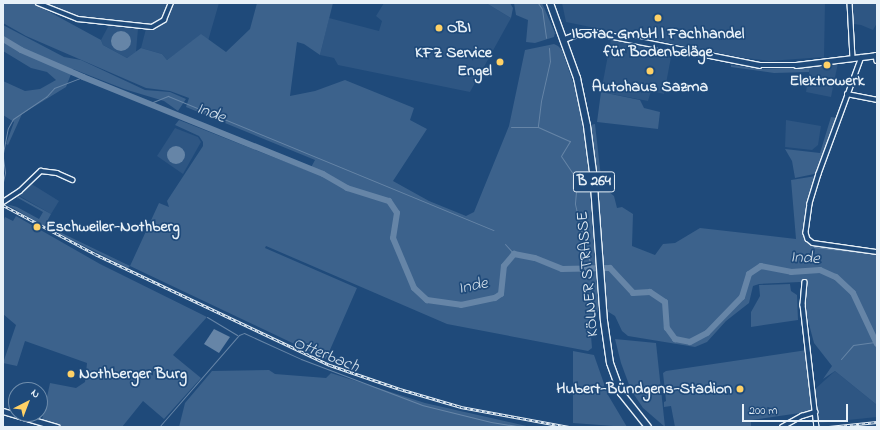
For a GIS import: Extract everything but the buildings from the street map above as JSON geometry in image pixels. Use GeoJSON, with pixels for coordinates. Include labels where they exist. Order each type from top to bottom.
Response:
{"type":"FeatureCollection","features":[{"type":"Feature","properties":{"kind":"main road","name":"B 264"},"geometry":{"type":"LineString","coordinates":[[550,3],[564,39]]}},
{"type":"Feature","properties":{"kind":"main road","name":"KÖLNER STRASSE"},"geometry":{"type":"LineString","coordinates":[[564,39],[584,107],[593,172],[604,321],[610,363],[621,393],[647,426]]}},
{"type":"Feature","properties":{"kind":"street"},"geometry":{"type":"LineString","coordinates":[[38,3],[78,19],[152,28],[164,20],[171,3]]}},
{"type":"Feature","properties":{"kind":"street"},"geometry":{"type":"LineString","coordinates":[[850,3],[853,58]]}},
{"type":"Feature","properties":{"kind":"street"},"geometry":{"type":"LineString","coordinates":[[564,39],[582,32],[593,32],[759,65],[796,65],[877,55],[877,62]]}},
{"type":"Feature","properties":{"kind":"street"},"geometry":{"type":"LineString","coordinates":[[862,57],[847,94],[810,204],[808,240],[813,244],[877,252]]}},
{"type":"Feature","properties":{"kind":"street"},"geometry":{"type":"LineString","coordinates":[[847,94],[877,100]]}},
{"type":"Feature","properties":{"kind":"street"},"geometry":{"type":"LineString","coordinates":[[3,200],[9,199],[41,171],[57,173],[73,180]]}},
{"type":"Feature","properties":{"kind":"street"},"geometry":{"type":"LineString","coordinates":[[805,282],[803,305],[817,427]]}},
{"type":"Feature","properties":{"kind":"street"},"geometry":{"type":"LineString","coordinates":[[3,411],[56,427]]}},
{"type":"Feature","properties":{"kind":"street"},"geometry":{"type":"LineString","coordinates":[[782,427],[802,416],[815,412]]}},
{"type":"Feature","properties":{"kind":"shaded area"},"geometry":{"type":"Polygon","coordinates":[[[3,3],[33,3],[101,40],[103,45],[127,58],[141,48],[162,54],[167,60],[201,34],[226,52],[250,29],[257,3],[333,3],[320,55],[304,44],[297,42],[290,96],[315,91],[345,80],[414,108],[410,120],[427,129],[393,181],[429,201],[466,216],[474,212],[509,126],[525,50],[554,44],[558,46],[562,50],[576,91],[586,142],[599,310],[590,323],[592,348],[588,351],[447,324],[266,246],[265,248],[357,288],[326,359],[130,266],[159,203],[169,207],[167,201],[203,146],[203,142],[199,136],[175,125],[179,120],[309,171],[315,160],[186,107],[189,98],[170,91],[146,88],[26,36],[3,23],[3,3]]]}},
{"type":"Feature","properties":{"kind":"shaded area"},"geometry":{"type":"Polygon","coordinates":[[[43,3],[219,3],[208,41],[201,35],[167,60],[162,54],[141,48],[147,25],[75,16],[43,3]]]}},
{"type":"Feature","properties":{"kind":"shaded area"},"geometry":{"type":"Polygon","coordinates":[[[384,3],[486,3],[511,18],[470,92],[338,65],[334,58],[320,55],[329,18],[379,31],[382,21],[376,16],[384,3]]]}},
{"type":"Feature","properties":{"kind":"shaded area"},"geometry":{"type":"Polygon","coordinates":[[[486,3],[510,3],[513,8],[511,18],[486,3]]]}},
{"type":"Feature","properties":{"kind":"shaded area"},"geometry":{"type":"Polygon","coordinates":[[[514,3],[542,3],[555,33],[554,37],[535,43],[526,42],[528,20],[516,15],[514,3]]]}},
{"type":"Feature","properties":{"kind":"shaded area"},"geometry":{"type":"Polygon","coordinates":[[[562,3],[825,3],[824,57],[769,61],[738,57],[566,22],[562,3]]]}},
{"type":"Feature","properties":{"kind":"shaded area"},"geometry":{"type":"Polygon","coordinates":[[[852,3],[877,3],[877,23],[873,30],[854,24],[852,3]]]}},
{"type":"Feature","properties":{"kind":"shaded area"},"geometry":{"type":"Polygon","coordinates":[[[3,25],[64,57],[81,60],[145,90],[170,92],[186,99],[178,111],[164,101],[124,89],[73,69],[66,87],[22,114],[8,145],[6,144],[14,122],[3,115],[3,81],[25,91],[40,89],[56,80],[47,72],[31,68],[3,51],[3,25]]]}},
{"type":"Feature","properties":{"kind":"shaded area"},"geometry":{"type":"Polygon","coordinates":[[[109,25],[138,29],[136,52],[127,58],[103,45],[101,40],[109,25]]]}},
{"type":"Feature","properties":{"kind":"shaded area"},"geometry":{"type":"Polygon","coordinates":[[[121,31],[128,34],[131,41],[128,48],[121,51],[114,48],[111,41],[114,34],[121,31]]]}},
{"type":"Feature","properties":{"kind":"shaded area"},"geometry":{"type":"Polygon","coordinates":[[[611,39],[672,52],[664,94],[651,91],[648,101],[601,92],[611,39]]]}},
{"type":"Feature","properties":{"kind":"shaded area"},"geometry":{"type":"Polygon","coordinates":[[[838,63],[831,97],[806,92],[810,67],[838,63]]]}},
{"type":"Feature","properties":{"kind":"shaded area"},"geometry":{"type":"Polygon","coordinates":[[[731,65],[762,69],[810,67],[809,72],[774,73],[731,67],[731,65]]]}},
{"type":"Feature","properties":{"kind":"shaded area"},"geometry":{"type":"Polygon","coordinates":[[[601,92],[640,100],[644,108],[660,112],[658,129],[597,122],[601,92]]]}},
{"type":"Feature","properties":{"kind":"shaded area"},"geometry":{"type":"Polygon","coordinates":[[[831,117],[837,118],[819,173],[795,178],[792,161],[785,149],[820,153],[831,117]]]}},
{"type":"Feature","properties":{"kind":"shaded area"},"geometry":{"type":"Polygon","coordinates":[[[786,120],[821,126],[818,145],[812,150],[785,147],[786,120]]]}},
{"type":"Feature","properties":{"kind":"shaded area"},"geometry":{"type":"Polygon","coordinates":[[[595,124],[602,186],[614,196],[617,208],[622,207],[633,214],[632,246],[655,255],[663,244],[675,243],[700,228],[796,239],[791,180],[816,176],[817,179],[809,204],[807,240],[877,253],[877,405],[835,371],[823,379],[832,366],[814,343],[804,305],[807,287],[800,282],[759,284],[753,286],[749,303],[726,321],[707,342],[695,347],[628,336],[622,331],[615,316],[607,311],[590,125],[595,124]]]}},
{"type":"Feature","properties":{"kind":"shaded area"},"geometry":{"type":"Polygon","coordinates":[[[175,128],[198,137],[201,142],[183,174],[157,156],[175,128]]]}},
{"type":"Feature","properties":{"kind":"shaded area"},"geometry":{"type":"Polygon","coordinates":[[[176,146],[182,149],[185,155],[182,161],[176,164],[170,161],[167,155],[170,149],[176,146]]]}},
{"type":"Feature","properties":{"kind":"shaded area"},"geometry":{"type":"Polygon","coordinates":[[[30,183],[59,201],[51,214],[18,195],[30,183]]]}},
{"type":"Feature","properties":{"kind":"shaded area"},"geometry":{"type":"Polygon","coordinates":[[[18,196],[51,214],[45,225],[130,266],[128,268],[44,226],[6,204],[17,207],[39,219],[43,212],[18,198],[17,199],[18,196]]]}},
{"type":"Feature","properties":{"kind":"shaded area"},"geometry":{"type":"Polygon","coordinates":[[[16,216],[100,264],[207,317],[173,355],[201,378],[164,419],[143,401],[122,427],[65,427],[48,422],[48,392],[50,383],[76,388],[85,382],[87,363],[25,341],[17,366],[3,363],[16,325],[3,314],[3,222],[5,217],[13,221],[16,216]]]}},
{"type":"Feature","properties":{"kind":"shaded area"},"geometry":{"type":"Polygon","coordinates":[[[790,284],[791,291],[797,295],[798,320],[751,327],[751,312],[760,296],[759,285],[790,284]]]}},
{"type":"Feature","properties":{"kind":"shaded area"},"geometry":{"type":"Polygon","coordinates":[[[214,329],[230,337],[219,353],[204,344],[214,329]]]}},
{"type":"Feature","properties":{"kind":"shaded area"},"geometry":{"type":"Polygon","coordinates":[[[615,339],[656,343],[665,427],[643,408],[631,390],[621,363],[615,339]]]}},
{"type":"Feature","properties":{"kind":"shaded area","name":"Hubert-Bündgens-Stadion"},"geometry":{"type":"Polygon","coordinates":[[[807,350],[814,411],[751,420],[751,427],[675,427],[671,406],[664,407],[664,402],[666,401],[663,373],[666,371],[807,350]]]}},
{"type":"Feature","properties":{"kind":"shaded area"},"geometry":{"type":"Polygon","coordinates":[[[573,351],[594,355],[608,395],[627,427],[573,423],[573,351]]]}},
{"type":"Feature","properties":{"kind":"shaded area"},"geometry":{"type":"Polygon","coordinates":[[[269,370],[275,374],[326,378],[331,373],[425,403],[531,427],[179,427],[185,403],[212,371],[269,370]]]}},
{"type":"Feature","properties":{"kind":"shaded area"},"geometry":{"type":"Polygon","coordinates":[[[835,371],[877,405],[877,417],[819,423],[814,390],[835,371]]]}},
{"type":"Feature","properties":{"kind":"waterway"},"geometry":{"type":"LineString","coordinates":[[529,3],[538,3],[542,9],[546,38]]}},
{"type":"Feature","properties":{"kind":"waterway","name":"Inde"},"geometry":{"type":"LineString","coordinates":[[3,39],[21,50],[83,77],[323,174],[347,188],[389,201],[397,213],[393,238],[414,288],[427,300],[461,305],[495,298],[501,294],[504,266],[514,254],[535,258],[562,269],[610,268],[633,293],[650,292],[665,302],[667,328],[675,339],[690,342],[707,333],[742,297],[749,274],[761,266],[791,272],[820,270],[836,277],[853,293],[877,344]]}},
{"type":"Feature","properties":{"kind":"waterway"},"geometry":{"type":"LineString","coordinates":[[549,48],[550,61],[541,101],[538,127],[570,141],[561,156],[577,180],[575,204],[586,252]]}},
{"type":"Feature","properties":{"kind":"waterway"},"geometry":{"type":"LineString","coordinates":[[3,153],[8,128],[13,119],[46,97],[54,88],[83,77]]}},
{"type":"Feature","properties":{"kind":"waterway"},"geometry":{"type":"LineString","coordinates":[[148,104],[168,96],[493,230]]}},
{"type":"Feature","properties":{"kind":"waterway"},"geometry":{"type":"LineString","coordinates":[[511,127],[538,127]]}},
{"type":"Feature","properties":{"kind":"waterway"},"geometry":{"type":"LineString","coordinates":[[3,158],[5,173],[3,182]]}},
{"type":"Feature","properties":{"kind":"waterway"},"geometry":{"type":"LineString","coordinates":[[505,244],[514,254]]}},
{"type":"Feature","properties":{"kind":"waterway"},"geometry":{"type":"LineString","coordinates":[[814,247],[877,254]]}},
{"type":"Feature","properties":{"kind":"waterway"},"geometry":{"type":"LineString","coordinates":[[589,259],[592,267]]}},
{"type":"Feature","properties":{"kind":"waterway"},"geometry":{"type":"LineString","coordinates":[[207,317],[237,335]]}},
{"type":"Feature","properties":{"kind":"waterway","name":"Otterbach"},"geometry":{"type":"LineString","coordinates":[[159,427],[239,335],[244,333],[301,359],[422,405],[491,422],[523,427]]}},
{"type":"Feature","properties":{"kind":"waterway","name":"Otterbach"},"geometry":{"type":"LineString","coordinates":[[841,359],[853,345],[875,342]]}},
{"type":"Feature","properties":{"kind":"railway"},"geometry":{"type":"LineString","coordinates":[[3,205],[95,254],[330,365],[400,389],[461,407],[569,427]]}},
{"type":"Feature","properties":{"kind":"railway"},"geometry":{"type":"LineString","coordinates":[[829,427],[877,422]]}},
{"type":"Feature","properties":{"kind":"place","name":"Ibotac GmbH | Fachhandel für Bodenbeläge"},"geometry":{"type":"Point","coordinates":[658,18]}},
{"type":"Feature","properties":{"kind":"place","name":"OBI"},"geometry":{"type":"Point","coordinates":[439,28]}},
{"type":"Feature","properties":{"kind":"place","name":"KFZ Service Engel"},"geometry":{"type":"Point","coordinates":[500,62]}},
{"type":"Feature","properties":{"kind":"place","name":"Elektrowerk"},"geometry":{"type":"Point","coordinates":[827,65]}},
{"type":"Feature","properties":{"kind":"place","name":"Autohaus Sazma"},"geometry":{"type":"Point","coordinates":[650,71]}},
{"type":"Feature","properties":{"kind":"place","name":"Eschweiler-Nothberg"},"geometry":{"type":"Point","coordinates":[37,227]}},
{"type":"Feature","properties":{"kind":"place","name":"Nothberger Burg"},"geometry":{"type":"Point","coordinates":[71,374]}},
{"type":"Feature","properties":{"kind":"place","name":"Hubert-Bündgens-Stadion"},"geometry":{"type":"Point","coordinates":[740,389]}}]}
